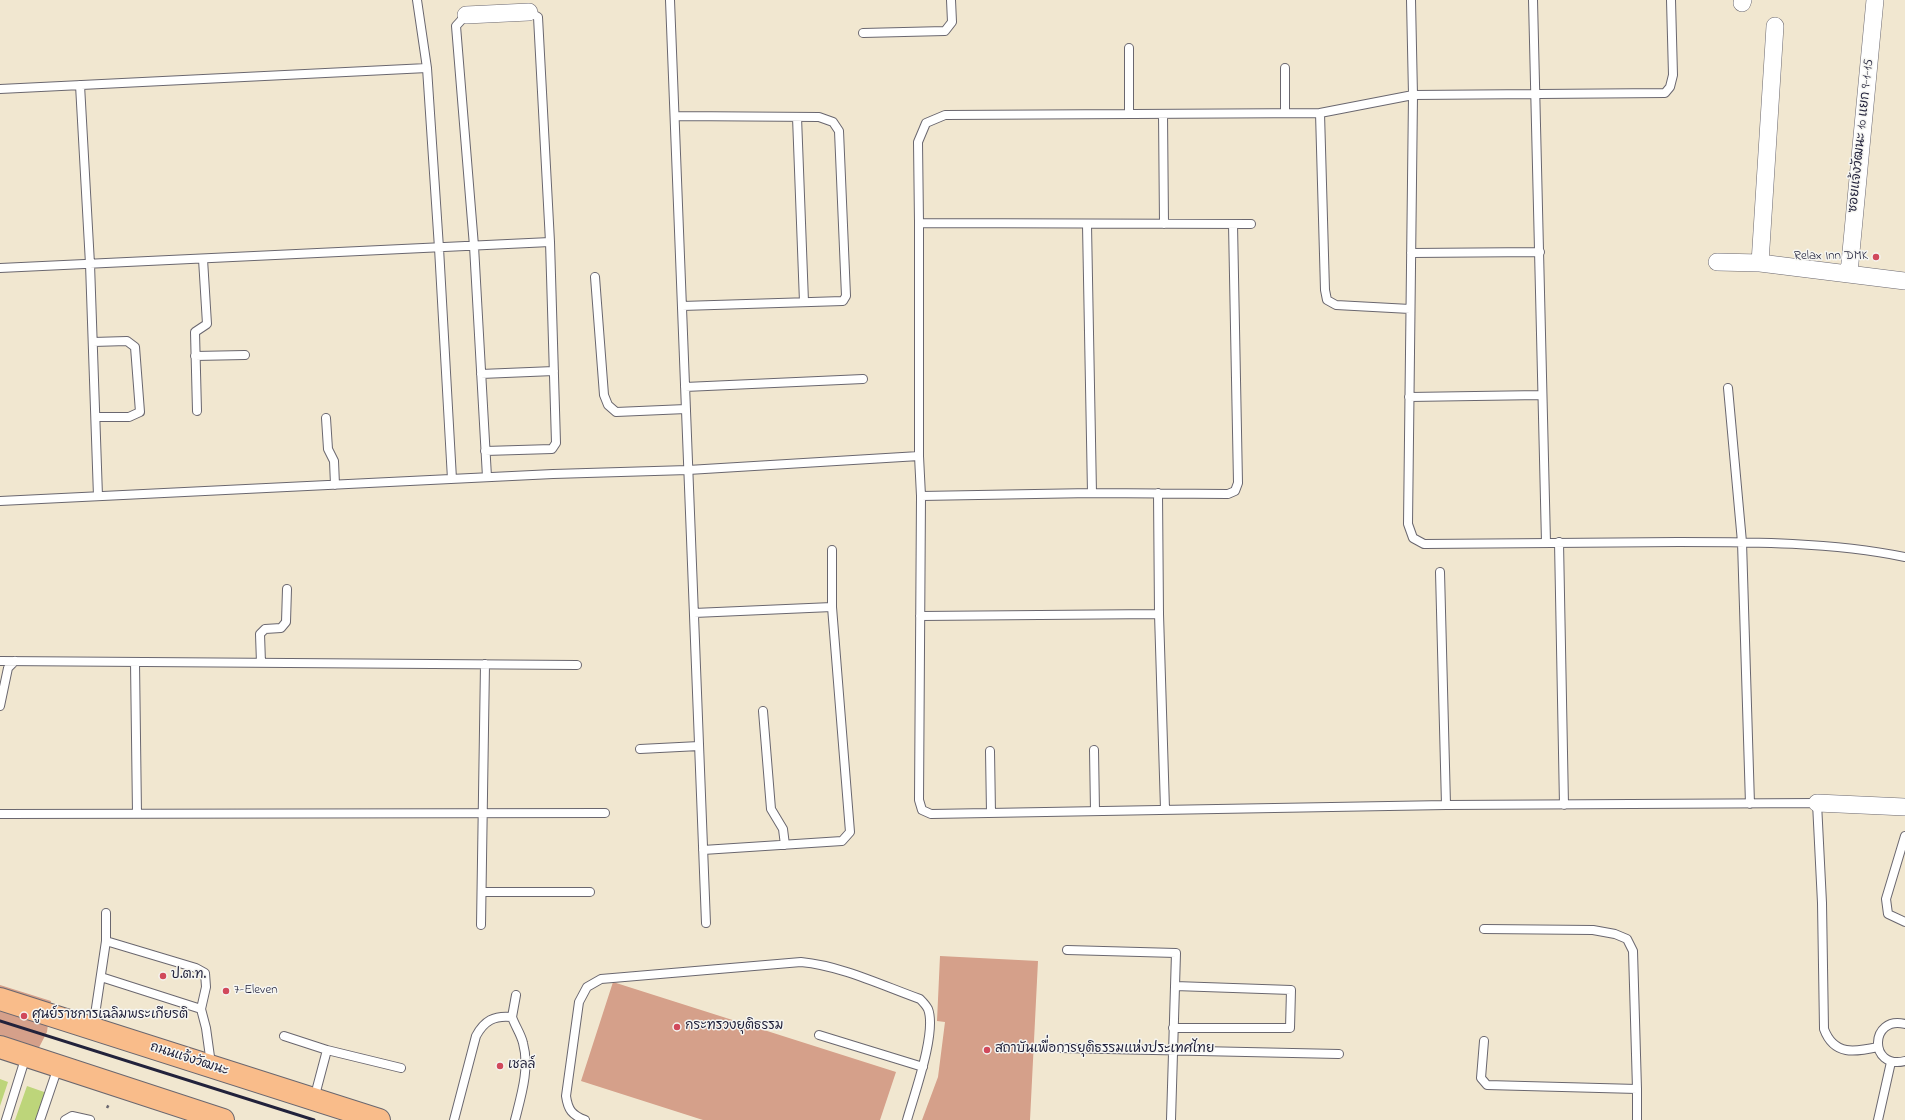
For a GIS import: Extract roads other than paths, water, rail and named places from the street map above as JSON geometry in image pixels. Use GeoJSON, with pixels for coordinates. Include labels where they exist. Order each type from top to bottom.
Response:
{"type":"FeatureCollection","features":[{"type":"Feature","properties":{"kind":"main road","name":"ถนนแจ้งวัฒนะ"},"geometry":{"type":"LineString","coordinates":[[0,999],[379,1120]]}},
{"type":"Feature","properties":{"kind":"main road"},"geometry":{"type":"LineString","coordinates":[[0,1047],[210,1118]]}},
{"type":"Feature","properties":{"kind":"street","name":"ซอยแจ้งวัฒนะ 10 แยก 9-1-15"},"geometry":{"type":"LineString","coordinates":[[1849,273],[1875,0]]}},
{"type":"Feature","properties":{"kind":"street"},"geometry":{"type":"LineString","coordinates":[[466,15],[529,12]]}},
{"type":"Feature","properties":{"kind":"street"},"geometry":{"type":"LineString","coordinates":[[1760,263],[1775,26]]}},
{"type":"Feature","properties":{"kind":"street"},"geometry":{"type":"LineString","coordinates":[[1717,262],[1760,263],[1905,280]]}},
{"type":"Feature","properties":{"kind":"street"},"geometry":{"type":"LineString","coordinates":[[1817,804],[1905,807]]}},
{"type":"Feature","properties":{"kind":"lane"},"geometry":{"type":"LineString","coordinates":[[417,0],[427,68],[452,479]]}},
{"type":"Feature","properties":{"kind":"lane"},"geometry":{"type":"LineString","coordinates":[[670,0],[706,923]]}},
{"type":"Feature","properties":{"kind":"lane"},"geometry":{"type":"LineString","coordinates":[[863,33],[945,31],[952,22],[951,0]]}},
{"type":"Feature","properties":{"kind":"lane"},"geometry":{"type":"LineString","coordinates":[[1411,0],[1413,95],[1408,524],[1413,538],[1424,544],[1546,542],[1742,542],[1834,546],[1905,557]]}},
{"type":"Feature","properties":{"kind":"lane"},"geometry":{"type":"LineString","coordinates":[[1533,0],[1540,252],[1541,395],[1546,542]]}},
{"type":"Feature","properties":{"kind":"lane"},"geometry":{"type":"LineString","coordinates":[[1671,0],[1673,75],[1670,87],[1666,94],[1413,95],[1320,113],[945,115],[926,123],[918,142],[920,223],[919,456],[921,496],[920,805],[922,810],[932,814],[1446,805],[1817,804],[1822,903],[1824,1029],[1828,1040],[1845,1050],[1855,1051],[1878,1047]]}},
{"type":"Feature","properties":{"kind":"lane"},"geometry":{"type":"LineString","coordinates":[[485,451],[552,450],[556,444],[550,242],[538,17],[529,12]]}},
{"type":"Feature","properties":{"kind":"lane"},"geometry":{"type":"LineString","coordinates":[[466,15],[456,26],[474,246],[487,477]]}},
{"type":"Feature","properties":{"kind":"lane"},"geometry":{"type":"LineString","coordinates":[[1129,48],[1130,114]]}},
{"type":"Feature","properties":{"kind":"lane"},"geometry":{"type":"LineString","coordinates":[[0,89],[427,68]]}},
{"type":"Feature","properties":{"kind":"lane"},"geometry":{"type":"LineString","coordinates":[[1285,68],[1285,113]]}},
{"type":"Feature","properties":{"kind":"lane"},"geometry":{"type":"LineString","coordinates":[[80,85],[90,264],[98,496]]}},
{"type":"Feature","properties":{"kind":"lane"},"geometry":{"type":"LineString","coordinates":[[1320,113],[1325,290],[1327,300],[1336,305],[1410,309]]}},
{"type":"Feature","properties":{"kind":"lane"},"geometry":{"type":"LineString","coordinates":[[1163,114],[1164,224]]}},
{"type":"Feature","properties":{"kind":"lane"},"geometry":{"type":"LineString","coordinates":[[675,116],[818,117],[833,122],[839,131],[846,296],[843,300],[682,306]]}},
{"type":"Feature","properties":{"kind":"lane"},"geometry":{"type":"LineString","coordinates":[[797,117],[804,302]]}},
{"type":"Feature","properties":{"kind":"lane"},"geometry":{"type":"LineString","coordinates":[[920,223],[1087,225],[1251,224]]}},
{"type":"Feature","properties":{"kind":"lane"},"geometry":{"type":"LineString","coordinates":[[921,496],[1092,493],[1228,494],[1235,491],[1238,483],[1233,224]]}},
{"type":"Feature","properties":{"kind":"lane"},"geometry":{"type":"LineString","coordinates":[[1087,225],[1092,493]]}},
{"type":"Feature","properties":{"kind":"lane"},"geometry":{"type":"LineString","coordinates":[[0,268],[550,242]]}},
{"type":"Feature","properties":{"kind":"lane"},"geometry":{"type":"LineString","coordinates":[[1411,253],[1540,252]]}},
{"type":"Feature","properties":{"kind":"lane"},"geometry":{"type":"LineString","coordinates":[[197,411],[195,332],[207,324],[203,259]]}},
{"type":"Feature","properties":{"kind":"lane"},"geometry":{"type":"LineString","coordinates":[[596,277],[604,395],[608,405],[616,412],[686,409]]}},
{"type":"Feature","properties":{"kind":"lane"},"geometry":{"type":"LineString","coordinates":[[93,342],[127,341],[135,347],[140,412],[129,417],[96,417]]}},
{"type":"Feature","properties":{"kind":"lane"},"geometry":{"type":"LineString","coordinates":[[195,356],[245,355]]}},
{"type":"Feature","properties":{"kind":"lane"},"geometry":{"type":"LineString","coordinates":[[481,374],[554,371]]}},
{"type":"Feature","properties":{"kind":"lane"},"geometry":{"type":"LineString","coordinates":[[685,387],[863,379]]}},
{"type":"Feature","properties":{"kind":"lane"},"geometry":{"type":"LineString","coordinates":[[1728,388],[1742,542],[1750,804]]}},
{"type":"Feature","properties":{"kind":"lane"},"geometry":{"type":"LineString","coordinates":[[1409,397],[1541,395]]}},
{"type":"Feature","properties":{"kind":"lane"},"geometry":{"type":"LineString","coordinates":[[326,418],[328,449],[334,461],[335,485]]}},
{"type":"Feature","properties":{"kind":"lane"},"geometry":{"type":"LineString","coordinates":[[0,501],[487,477],[688,470],[919,456]]}},
{"type":"Feature","properties":{"kind":"lane"},"geometry":{"type":"LineString","coordinates":[[1158,493],[1159,614],[1165,809]]}},
{"type":"Feature","properties":{"kind":"lane"},"geometry":{"type":"LineString","coordinates":[[1559,542],[1564,805]]}},
{"type":"Feature","properties":{"kind":"lane"},"geometry":{"type":"LineString","coordinates":[[703,850],[842,841],[850,832],[832,607],[832,550]]}},
{"type":"Feature","properties":{"kind":"lane"},"geometry":{"type":"LineString","coordinates":[[1440,572],[1446,805]]}},
{"type":"Feature","properties":{"kind":"lane"},"geometry":{"type":"LineString","coordinates":[[260,663],[260,634],[265,629],[281,628],[286,622],[287,589]]}},
{"type":"Feature","properties":{"kind":"lane"},"geometry":{"type":"LineString","coordinates":[[694,613],[832,607]]}},
{"type":"Feature","properties":{"kind":"lane"},"geometry":{"type":"LineString","coordinates":[[920,616],[1159,614]]}},
{"type":"Feature","properties":{"kind":"lane"},"geometry":{"type":"LineString","coordinates":[[0,661],[577,665]]}},
{"type":"Feature","properties":{"kind":"lane"},"geometry":{"type":"LineString","coordinates":[[0,706],[8,668],[15,662]]}},
{"type":"Feature","properties":{"kind":"lane"},"geometry":{"type":"LineString","coordinates":[[135,662],[137,814]]}},
{"type":"Feature","properties":{"kind":"lane"},"geometry":{"type":"LineString","coordinates":[[481,925],[485,664]]}},
{"type":"Feature","properties":{"kind":"lane"},"geometry":{"type":"LineString","coordinates":[[763,711],[771,809],[783,829],[785,845]]}},
{"type":"Feature","properties":{"kind":"lane"},"geometry":{"type":"LineString","coordinates":[[640,749],[699,746]]}},
{"type":"Feature","properties":{"kind":"lane"},"geometry":{"type":"LineString","coordinates":[[1094,750],[1095,811]]}},
{"type":"Feature","properties":{"kind":"lane"},"geometry":{"type":"LineString","coordinates":[[990,751],[991,813]]}},
{"type":"Feature","properties":{"kind":"lane"},"geometry":{"type":"LineString","coordinates":[[0,814],[482,812],[605,813]]}},
{"type":"Feature","properties":{"kind":"lane"},"geometry":{"type":"LineString","coordinates":[[1905,836],[1886,899],[1888,914],[1905,922]]}},
{"type":"Feature","properties":{"kind":"lane"},"geometry":{"type":"LineString","coordinates":[[482,892],[590,892]]}},
{"type":"Feature","properties":{"kind":"lane"},"geometry":{"type":"LineString","coordinates":[[93,1029],[106,941],[106,913]]}},
{"type":"Feature","properties":{"kind":"lane"},"geometry":{"type":"LineString","coordinates":[[1484,929],[1593,930],[1615,934],[1627,939],[1633,951],[1637,1120]]}},
{"type":"Feature","properties":{"kind":"lane"},"geometry":{"type":"LineString","coordinates":[[106,941],[196,968],[205,973],[206,987],[201,1009],[206,1028],[212,1067]]}},
{"type":"Feature","properties":{"kind":"lane"},"geometry":{"type":"LineString","coordinates":[[1067,950],[1176,953],[1171,1120]]}},
{"type":"Feature","properties":{"kind":"lane"},"geometry":{"type":"LineString","coordinates":[[585,1120],[574,1116],[567,1107],[566,1096],[579,1002],[587,987],[601,979],[800,962],[820,963],[920,999],[928,1008],[930,1023],[923,1068],[907,1120]]}},
{"type":"Feature","properties":{"kind":"lane"},"geometry":{"type":"LineString","coordinates":[[101,977],[201,1009]]}},
{"type":"Feature","properties":{"kind":"lane"},"geometry":{"type":"LineString","coordinates":[[1174,986],[1291,990],[1290,1028],[1174,1028]]}},
{"type":"Feature","properties":{"kind":"lane"},"geometry":{"type":"LineString","coordinates":[[515,1120],[526,1060],[523,1042],[512,1018],[516,995]]}},
{"type":"Feature","properties":{"kind":"lane"},"geometry":{"type":"LineString","coordinates":[[454,1120],[476,1036],[481,1027],[492,1018],[502,1016],[512,1018]]}},
{"type":"Feature","properties":{"kind":"lane"},"geometry":{"type":"LineString","coordinates":[[1905,1024],[1893,1023],[1882,1029],[1879,1035],[1878,1047],[1883,1056],[1891,1062],[1905,1061]]}},
{"type":"Feature","properties":{"kind":"lane"},"geometry":{"type":"LineString","coordinates":[[819,1035],[923,1068]]}},
{"type":"Feature","properties":{"kind":"lane"},"geometry":{"type":"LineString","coordinates":[[284,1036],[327,1050],[401,1068]]}},
{"type":"Feature","properties":{"kind":"lane"},"geometry":{"type":"LineString","coordinates":[[1484,1040],[1481,1078],[1487,1085],[1637,1089]]}},
{"type":"Feature","properties":{"kind":"lane"},"geometry":{"type":"LineString","coordinates":[[1060,1048],[1340,1054]]}},
{"type":"Feature","properties":{"kind":"lane"},"geometry":{"type":"LineString","coordinates":[[314,1100],[327,1050]]}},
{"type":"Feature","properties":{"kind":"lane"},"geometry":{"type":"LineString","coordinates":[[6,1120],[26,1056]]}},
{"type":"Feature","properties":{"kind":"lane"},"geometry":{"type":"LineString","coordinates":[[1878,1120],[1891,1062]]}},
{"type":"Feature","properties":{"kind":"lane"},"geometry":{"type":"LineString","coordinates":[[40,1120],[58,1066]]}},
{"type":"Feature","properties":{"kind":"lane"},"geometry":{"type":"LineString","coordinates":[[66,1120],[72,1116],[90,1120]]}},
{"type":"Feature","properties":{"kind":"railway"},"geometry":{"type":"LineString","coordinates":[[0,1021],[314,1120]]}},
{"type":"Feature","properties":{"kind":"place","name":"Relax Inn DMK"},"geometry":{"type":"Point","coordinates":[1876,257]}},
{"type":"Feature","properties":{"kind":"place","name":"ป.ต.ท."},"geometry":{"type":"Point","coordinates":[163,976]}},
{"type":"Feature","properties":{"kind":"place","name":"7-Eleven"},"geometry":{"type":"Point","coordinates":[226,991]}},
{"type":"Feature","properties":{"kind":"place","name":"ศูนย์ราชการเฉลิมพระเกียรติ"},"geometry":{"type":"Point","coordinates":[24,1016]}},
{"type":"Feature","properties":{"kind":"place","name":"กระทรวงยุติธรรม"},"geometry":{"type":"Point","coordinates":[677,1027]}},
{"type":"Feature","properties":{"kind":"place","name":"สถาบันเพื่อการยุติธรรมแห่งประเทศไทย"},"geometry":{"type":"Point","coordinates":[987,1050]}},
{"type":"Feature","properties":{"kind":"place","name":"เชลล์"},"geometry":{"type":"Point","coordinates":[500,1066]}}]}
